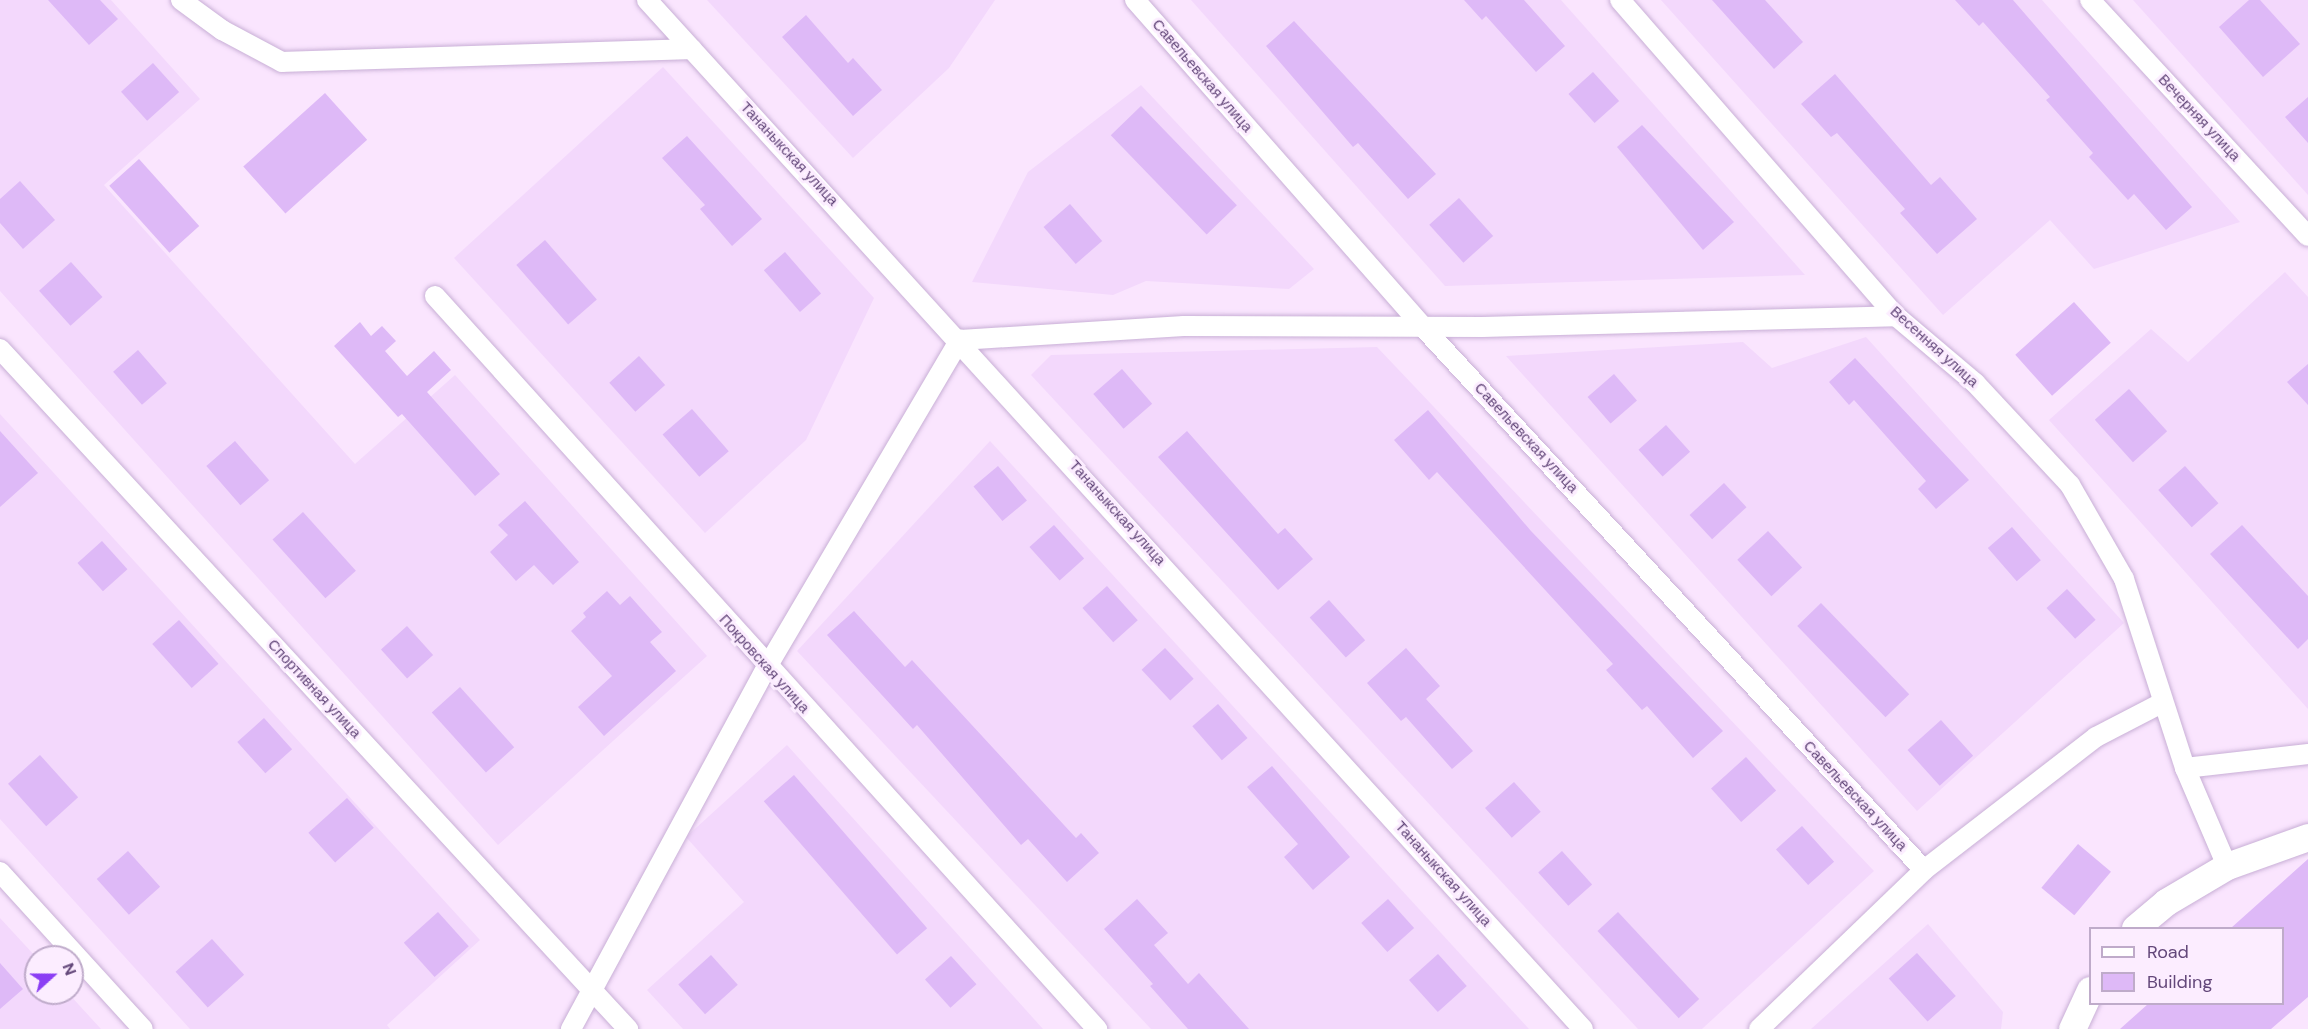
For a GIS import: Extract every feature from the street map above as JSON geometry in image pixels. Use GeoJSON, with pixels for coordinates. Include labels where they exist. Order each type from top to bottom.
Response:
{"type":"FeatureCollection","features":[{"type":"Feature","properties":{"kind":"main road"},"geometry":{"type":"LineString","coordinates":[[2136,927],[2166,902],[2227,866],[2308,837]]}},
{"type":"Feature","properties":{"kind":"main road"},"geometry":{"type":"LineString","coordinates":[[2072,1029],[2089,994]]}},
{"type":"Feature","properties":{"kind":"street"},"geometry":{"type":"LineString","coordinates":[[181,0],[222,30],[282,62],[692,49]]}},
{"type":"Feature","properties":{"kind":"street","name":"Тананыкская улица"},"geometry":{"type":"LineString","coordinates":[[647,0],[960,340],[1583,1029]]}},
{"type":"Feature","properties":{"kind":"street","name":"Савельевская улица"},"geometry":{"type":"LineString","coordinates":[[1135,0],[1422,326],[1924,870]]}},
{"type":"Feature","properties":{"kind":"street","name":"Весенняя улица"},"geometry":{"type":"LineString","coordinates":[[1620,0],[1896,316],[1975,383],[2070,485],[2124,579],[2162,703],[2185,768],[2227,866]]}},
{"type":"Feature","properties":{"kind":"street","name":"Вечерняя улица"},"geometry":{"type":"LineString","coordinates":[[2090,0],[2308,236]]}},
{"type":"Feature","properties":{"kind":"street","name":"Покровская улица"},"geometry":{"type":"LineString","coordinates":[[435,296],[767,667],[1097,1029]]}},
{"type":"Feature","properties":{"kind":"street"},"geometry":{"type":"LineString","coordinates":[[571,1029],[767,667],[960,340],[1184,326],[1422,326],[1896,316]]}},
{"type":"Feature","properties":{"kind":"street","name":"Спортивная улица"},"geometry":{"type":"LineString","coordinates":[[0,349],[628,1029]]}},
{"type":"Feature","properties":{"kind":"street"},"geometry":{"type":"LineString","coordinates":[[1759,1029],[1924,870],[2096,737],[2162,703]]}},
{"type":"Feature","properties":{"kind":"street"},"geometry":{"type":"LineString","coordinates":[[2185,768],[2308,754]]}},
{"type":"Feature","properties":{"kind":"street"},"geometry":{"type":"LineString","coordinates":[[0,872],[143,1029]]}},
{"type":"Feature","properties":{"kind":"shaded area"},"geometry":{"type":"Polygon","coordinates":[[[0,0],[111,0],[200,99],[104,185],[355,464],[455,375],[707,656],[498,845],[0,291],[0,0]]]}},
{"type":"Feature","properties":{"kind":"shaded area"},"geometry":{"type":"Polygon","coordinates":[[[707,0],[995,0],[949,68],[853,158],[707,0]]]}},
{"type":"Feature","properties":{"kind":"shaded area"},"geometry":{"type":"Polygon","coordinates":[[[1191,0],[1561,0],[1805,275],[1445,286],[1191,0]]]}},
{"type":"Feature","properties":{"kind":"shaded area"},"geometry":{"type":"Polygon","coordinates":[[[1661,0],[2042,0],[2240,222],[2094,269],[2050,220],[1943,315],[1661,0]]]}},
{"type":"Feature","properties":{"kind":"shaded area"},"geometry":{"type":"Polygon","coordinates":[[[2133,0],[2308,0],[2308,195],[2133,0]]]}},
{"type":"Feature","properties":{"kind":"shaded area"},"geometry":{"type":"Polygon","coordinates":[[[663,67],[874,298],[806,440],[705,533],[454,258],[663,67]]]}},
{"type":"Feature","properties":{"kind":"shaded area"},"geometry":{"type":"Polygon","coordinates":[[[1141,85],[1314,269],[1289,289],[1146,281],[1113,295],[972,282],[1028,172],[1141,85]]]}},
{"type":"Feature","properties":{"kind":"shaded area"},"geometry":{"type":"Polygon","coordinates":[[[2285,272],[2308,297],[2308,709],[2049,420],[2151,329],[2188,362],[2285,272]]]}},
{"type":"Feature","properties":{"kind":"shaded area"},"geometry":{"type":"Polygon","coordinates":[[[1866,337],[2124,623],[1917,811],[1506,356],[1743,342],[1772,368],[1866,337]]]}},
{"type":"Feature","properties":{"kind":"shaded area"},"geometry":{"type":"Polygon","coordinates":[[[1377,347],[1874,871],[1702,1029],[1638,1029],[1031,375],[1051,355],[1377,347]]]}},
{"type":"Feature","properties":{"kind":"shaded area"},"geometry":{"type":"Polygon","coordinates":[[[0,414],[480,940],[387,1025],[390,1029],[190,1029],[0,819],[0,414]]]}},
{"type":"Feature","properties":{"kind":"shaded area"},"geometry":{"type":"Polygon","coordinates":[[[990,441],[1529,1029],[1151,1029],[797,651],[990,441]]]}},
{"type":"Feature","properties":{"kind":"shaded area"},"geometry":{"type":"Polygon","coordinates":[[[787,745],[1043,1029],[683,1029],[647,990],[744,902],[686,837],[787,745]]]}},
{"type":"Feature","properties":{"kind":"shaded area"},"geometry":{"type":"Polygon","coordinates":[[[0,918],[25,945],[24,1005],[79,1005],[101,1029],[0,1029],[0,918]]]}},
{"type":"Feature","properties":{"kind":"shaded area"},"geometry":{"type":"Polygon","coordinates":[[[1928,924],[2003,1012],[2001,1029],[1811,1029],[1928,924]]]}},
{"type":"Feature","properties":{"kind":"building"},"geometry":{"type":"Polygon","coordinates":[[[48,0],[100,0],[118,19],[89,45],[48,0]]]}},
{"type":"Feature","properties":{"kind":"building"},"geometry":{"type":"Polygon","coordinates":[[[1464,0],[1524,0],[1565,46],[1536,72],[1486,16],[1482,20],[1464,0]]]}},
{"type":"Feature","properties":{"kind":"building"},"geometry":{"type":"Polygon","coordinates":[[[1712,0],[1765,0],[1803,42],[1774,69],[1712,0]]]}},
{"type":"Feature","properties":{"kind":"building"},"geometry":{"type":"Polygon","coordinates":[[[1955,0],[2013,0],[2192,207],[2166,230],[2134,194],[2128,200],[2089,157],[2093,153],[2046,100],[2050,97],[1983,22],[1979,26],[1955,0]]]}},
{"type":"Feature","properties":{"kind":"building"},"geometry":{"type":"Polygon","coordinates":[[[2249,0],[2260,0],[2300,44],[2263,77],[2219,27],[2249,0]]]}},
{"type":"Feature","properties":{"kind":"building"},"geometry":{"type":"Polygon","coordinates":[[[806,15],[848,63],[853,58],[882,90],[853,116],[782,37],[806,15]]]}},
{"type":"Feature","properties":{"kind":"building"},"geometry":{"type":"Polygon","coordinates":[[[1294,21],[1436,174],[1408,199],[1358,143],[1353,147],[1266,46],[1294,21]]]}},
{"type":"Feature","properties":{"kind":"building"},"geometry":{"type":"Polygon","coordinates":[[[153,63],[179,92],[147,121],[121,92],[153,63]]]}},
{"type":"Feature","properties":{"kind":"building"},"geometry":{"type":"Polygon","coordinates":[[[1593,72],[1619,101],[1595,123],[1568,94],[1593,72]]]}},
{"type":"Feature","properties":{"kind":"building"},"geometry":{"type":"Polygon","coordinates":[[[1835,74],[1931,185],[1940,177],[1977,219],[1937,254],[1900,213],[1905,209],[1837,133],[1831,137],[1801,104],[1835,74]]]}},
{"type":"Feature","properties":{"kind":"building"},"geometry":{"type":"Polygon","coordinates":[[[325,93],[367,140],[285,213],[243,167],[325,93]]]}},
{"type":"Feature","properties":{"kind":"building"},"geometry":{"type":"Polygon","coordinates":[[[2308,97],[2308,143],[2285,117],[2308,97]]]}},
{"type":"Feature","properties":{"kind":"building"},"geometry":{"type":"Polygon","coordinates":[[[1141,106],[1237,205],[1207,234],[1111,135],[1141,106]]]}},
{"type":"Feature","properties":{"kind":"building"},"geometry":{"type":"Polygon","coordinates":[[[1642,125],[1734,222],[1703,250],[1617,147],[1642,125]]]}},
{"type":"Feature","properties":{"kind":"building"},"geometry":{"type":"Polygon","coordinates":[[[687,136],[762,219],[732,246],[700,209],[705,205],[662,158],[687,136]]]}},
{"type":"Feature","properties":{"kind":"building"},"geometry":{"type":"Polygon","coordinates":[[[139,159],[199,226],[169,253],[109,186],[139,159]]]}},
{"type":"Feature","properties":{"kind":"building"},"geometry":{"type":"Polygon","coordinates":[[[20,181],[55,220],[23,249],[0,223],[0,199],[20,181]]]}},
{"type":"Feature","properties":{"kind":"building"},"geometry":{"type":"Polygon","coordinates":[[[1459,198],[1493,236],[1463,263],[1429,225],[1459,198]]]}},
{"type":"Feature","properties":{"kind":"building"},"geometry":{"type":"Polygon","coordinates":[[[1070,204],[1102,241],[1076,264],[1044,227],[1070,204]]]}},
{"type":"Feature","properties":{"kind":"building"},"geometry":{"type":"Polygon","coordinates":[[[545,240],[597,300],[568,325],[516,265],[545,240]]]}},
{"type":"Feature","properties":{"kind":"building"},"geometry":{"type":"Polygon","coordinates":[[[785,252],[821,294],[800,312],[764,270],[785,252]]]}},
{"type":"Feature","properties":{"kind":"building"},"geometry":{"type":"Polygon","coordinates":[[[71,262],[102,297],[70,326],[39,291],[71,262]]]}},
{"type":"Feature","properties":{"kind":"building"},"geometry":{"type":"Polygon","coordinates":[[[2074,302],[2111,343],[2052,396],[2015,355],[2074,302]]]}},
{"type":"Feature","properties":{"kind":"building"},"geometry":{"type":"Polygon","coordinates":[[[360,322],[371,336],[382,326],[396,341],[385,351],[407,376],[434,351],[451,370],[427,392],[500,474],[475,496],[402,414],[398,417],[334,346],[360,322]]]}},
{"type":"Feature","properties":{"kind":"building"},"geometry":{"type":"Polygon","coordinates":[[[138,350],[167,383],[142,405],[113,372],[138,350]]]}},
{"type":"Feature","properties":{"kind":"building"},"geometry":{"type":"Polygon","coordinates":[[[639,356],[665,385],[635,412],[609,383],[639,356]]]}},
{"type":"Feature","properties":{"kind":"building"},"geometry":{"type":"Polygon","coordinates":[[[1855,358],[1969,480],[1936,509],[1918,489],[1926,481],[1854,400],[1849,405],[1829,382],[1855,358]]]}},
{"type":"Feature","properties":{"kind":"building"},"geometry":{"type":"Polygon","coordinates":[[[2308,364],[2308,405],[2287,382],[2308,364]]]}},
{"type":"Feature","properties":{"kind":"building"},"geometry":{"type":"Polygon","coordinates":[[[1122,369],[1152,404],[1123,429],[1093,394],[1122,369]]]}},
{"type":"Feature","properties":{"kind":"building"},"geometry":{"type":"Polygon","coordinates":[[[1614,374],[1637,400],[1611,423],[1588,397],[1614,374]]]}},
{"type":"Feature","properties":{"kind":"building"},"geometry":{"type":"Polygon","coordinates":[[[2129,389],[2167,431],[2133,462],[2095,420],[2129,389]]]}},
{"type":"Feature","properties":{"kind":"building"},"geometry":{"type":"Polygon","coordinates":[[[692,409],[729,451],[699,477],[663,435],[692,409]]]}},
{"type":"Feature","properties":{"kind":"building"},"geometry":{"type":"Polygon","coordinates":[[[1428,410],[1531,531],[1723,731],[1693,758],[1647,706],[1642,710],[1606,670],[1613,664],[1437,472],[1429,480],[1394,440],[1428,410]]]}},
{"type":"Feature","properties":{"kind":"building"},"geometry":{"type":"Polygon","coordinates":[[[1666,425],[1690,452],[1663,477],[1639,450],[1666,425]]]}},
{"type":"Feature","properties":{"kind":"building"},"geometry":{"type":"Polygon","coordinates":[[[0,431],[38,473],[0,507],[0,431]]]}},
{"type":"Feature","properties":{"kind":"building"},"geometry":{"type":"Polygon","coordinates":[[[1187,431],[1278,534],[1285,528],[1313,559],[1278,590],[1158,457],[1187,431]]]}},
{"type":"Feature","properties":{"kind":"building"},"geometry":{"type":"Polygon","coordinates":[[[235,441],[269,480],[240,505],[206,466],[235,441]]]}},
{"type":"Feature","properties":{"kind":"building"},"geometry":{"type":"Polygon","coordinates":[[[998,466],[1027,500],[1002,521],[973,487],[998,466]]]}},
{"type":"Feature","properties":{"kind":"building"},"geometry":{"type":"Polygon","coordinates":[[[2185,466],[2218,503],[2192,527],[2158,490],[2185,466]]]}},
{"type":"Feature","properties":{"kind":"building"},"geometry":{"type":"Polygon","coordinates":[[[1724,483],[1747,507],[1712,539],[1690,515],[1724,483]]]}},
{"type":"Feature","properties":{"kind":"building"},"geometry":{"type":"Polygon","coordinates":[[[525,501],[579,562],[553,585],[534,565],[516,581],[490,552],[508,535],[498,525],[525,501]]]}},
{"type":"Feature","properties":{"kind":"building"},"geometry":{"type":"Polygon","coordinates":[[[303,512],[356,571],[325,598],[273,539],[303,512]]]}},
{"type":"Feature","properties":{"kind":"building"},"geometry":{"type":"Polygon","coordinates":[[[1054,525],[1084,558],[1060,581],[1029,547],[1054,525]]]}},
{"type":"Feature","properties":{"kind":"building"},"geometry":{"type":"Polygon","coordinates":[[[2242,525],[2308,596],[2308,639],[2298,649],[2210,554],[2242,525]]]}},
{"type":"Feature","properties":{"kind":"building"},"geometry":{"type":"Polygon","coordinates":[[[2012,527],[2041,560],[2017,581],[1988,548],[2012,527]]]}},
{"type":"Feature","properties":{"kind":"building"},"geometry":{"type":"Polygon","coordinates":[[[1768,531],[1802,568],[1771,596],[1737,560],[1768,531]]]}},
{"type":"Feature","properties":{"kind":"building"},"geometry":{"type":"Polygon","coordinates":[[[102,541],[127,569],[103,591],[77,563],[102,541]]]}},
{"type":"Feature","properties":{"kind":"building"},"geometry":{"type":"Polygon","coordinates":[[[1107,586],[1138,620],[1113,642],[1082,608],[1107,586]]]}},
{"type":"Feature","properties":{"kind":"building"},"geometry":{"type":"Polygon","coordinates":[[[2067,589],[2096,620],[2075,639],[2047,608],[2067,589]]]}},
{"type":"Feature","properties":{"kind":"building"},"geometry":{"type":"Polygon","coordinates":[[[607,591],[620,605],[630,596],[662,632],[650,642],[676,671],[604,736],[578,707],[612,676],[571,631],[586,617],[583,613],[607,591]]]}},
{"type":"Feature","properties":{"kind":"building"},"geometry":{"type":"Polygon","coordinates":[[[1329,600],[1365,640],[1346,658],[1310,617],[1329,600]]]}},
{"type":"Feature","properties":{"kind":"building"},"geometry":{"type":"Polygon","coordinates":[[[1821,603],[1909,694],[1885,717],[1797,626],[1821,603]]]}},
{"type":"Feature","properties":{"kind":"building"},"geometry":{"type":"Polygon","coordinates":[[[854,611],[905,667],[912,660],[1076,838],[1081,833],[1099,853],[1067,882],[1028,839],[1021,845],[917,725],[913,729],[827,635],[854,611]]]}},
{"type":"Feature","properties":{"kind":"building"},"geometry":{"type":"Polygon","coordinates":[[[179,620],[218,664],[192,688],[152,644],[179,620]]]}},
{"type":"Feature","properties":{"kind":"building"},"geometry":{"type":"Polygon","coordinates":[[[407,626],[433,655],[407,678],[381,649],[407,626]]]}},
{"type":"Feature","properties":{"kind":"building"},"geometry":{"type":"Polygon","coordinates":[[[1165,648],[1194,679],[1170,701],[1142,670],[1165,648]]]}},
{"type":"Feature","properties":{"kind":"building"},"geometry":{"type":"Polygon","coordinates":[[[1406,648],[1440,686],[1426,699],[1473,751],[1452,769],[1406,717],[1401,721],[1367,683],[1406,648]]]}},
{"type":"Feature","properties":{"kind":"building"},"geometry":{"type":"Polygon","coordinates":[[[460,687],[514,747],[486,773],[432,712],[460,687]]]}},
{"type":"Feature","properties":{"kind":"building"},"geometry":{"type":"Polygon","coordinates":[[[1218,704],[1248,738],[1222,760],[1192,726],[1218,704]]]}},
{"type":"Feature","properties":{"kind":"building"},"geometry":{"type":"Polygon","coordinates":[[[264,718],[292,749],[265,773],[237,742],[264,718]]]}},
{"type":"Feature","properties":{"kind":"building"},"geometry":{"type":"Polygon","coordinates":[[[1941,720],[1973,756],[1940,786],[1908,750],[1941,720]]]}},
{"type":"Feature","properties":{"kind":"building"},"geometry":{"type":"Polygon","coordinates":[[[40,755],[78,797],[46,826],[8,784],[40,755]]]}},
{"type":"Feature","properties":{"kind":"building"},"geometry":{"type":"Polygon","coordinates":[[[1746,757],[1776,790],[1741,822],[1711,788],[1746,757]]]}},
{"type":"Feature","properties":{"kind":"building"},"geometry":{"type":"Polygon","coordinates":[[[1272,766],[1350,857],[1313,890],[1284,857],[1298,844],[1247,787],[1272,766]]]}},
{"type":"Feature","properties":{"kind":"building"},"geometry":{"type":"Polygon","coordinates":[[[794,775],[927,928],[897,954],[764,801],[794,775]]]}},
{"type":"Feature","properties":{"kind":"building"},"geometry":{"type":"Polygon","coordinates":[[[1514,782],[1541,812],[1512,838],[1485,808],[1514,782]]]}},
{"type":"Feature","properties":{"kind":"building"},"geometry":{"type":"Polygon","coordinates":[[[347,798],[374,828],[335,863],[308,833],[347,798]]]}},
{"type":"Feature","properties":{"kind":"building"},"geometry":{"type":"Polygon","coordinates":[[[1802,826],[1834,862],[1808,885],[1776,849],[1802,826]]]}},
{"type":"Feature","properties":{"kind":"building"},"geometry":{"type":"Polygon","coordinates":[[[2078,844],[2111,872],[2074,915],[2041,888],[2078,844]]]}},
{"type":"Feature","properties":{"kind":"building"},"geometry":{"type":"Polygon","coordinates":[[[128,851],[160,887],[129,915],[97,879],[128,851]]]}},
{"type":"Feature","properties":{"kind":"building"},"geometry":{"type":"Polygon","coordinates":[[[1562,851],[1592,884],[1568,906],[1538,872],[1562,851]]]}},
{"type":"Feature","properties":{"kind":"building"},"geometry":{"type":"Polygon","coordinates":[[[2308,859],[2308,997],[2271,1029],[2120,1029],[2147,1005],[2284,1005],[2284,927],[2232,927],[2308,859]]]}},
{"type":"Feature","properties":{"kind":"building"},"geometry":{"type":"Polygon","coordinates":[[[1137,899],[1168,933],[1154,945],[1188,984],[1199,973],[1249,1029],[1188,1029],[1150,986],[1153,984],[1104,929],[1137,899]]]}},
{"type":"Feature","properties":{"kind":"building"},"geometry":{"type":"Polygon","coordinates":[[[1388,899],[1414,928],[1387,952],[1361,923],[1388,899]]]}},
{"type":"Feature","properties":{"kind":"building"},"geometry":{"type":"Polygon","coordinates":[[[438,912],[469,946],[435,977],[404,943],[438,912]]]}},
{"type":"Feature","properties":{"kind":"building"},"geometry":{"type":"Polygon","coordinates":[[[1618,912],[1699,999],[1679,1018],[1598,931],[1618,912]]]}},
{"type":"Feature","properties":{"kind":"building"},"geometry":{"type":"Polygon","coordinates":[[[212,939],[244,975],[208,1007],[176,972],[212,939]]]}},
{"type":"Feature","properties":{"kind":"building"},"geometry":{"type":"Polygon","coordinates":[[[1917,953],[1956,996],[1928,1022],[1889,978],[1917,953]]]}},
{"type":"Feature","properties":{"kind":"building"},"geometry":{"type":"Polygon","coordinates":[[[1438,954],[1467,986],[1438,1012],[1409,980],[1438,954]]]}},
{"type":"Feature","properties":{"kind":"building"},"geometry":{"type":"Polygon","coordinates":[[[711,955],[738,985],[705,1014],[678,984],[711,955]]]}},
{"type":"Feature","properties":{"kind":"building"},"geometry":{"type":"Polygon","coordinates":[[[951,956],[976,984],[950,1008],[925,979],[951,956]]]}},
{"type":"Feature","properties":{"kind":"building"},"geometry":{"type":"Polygon","coordinates":[[[0,963],[23,989],[0,1009],[0,963]]]}}]}
